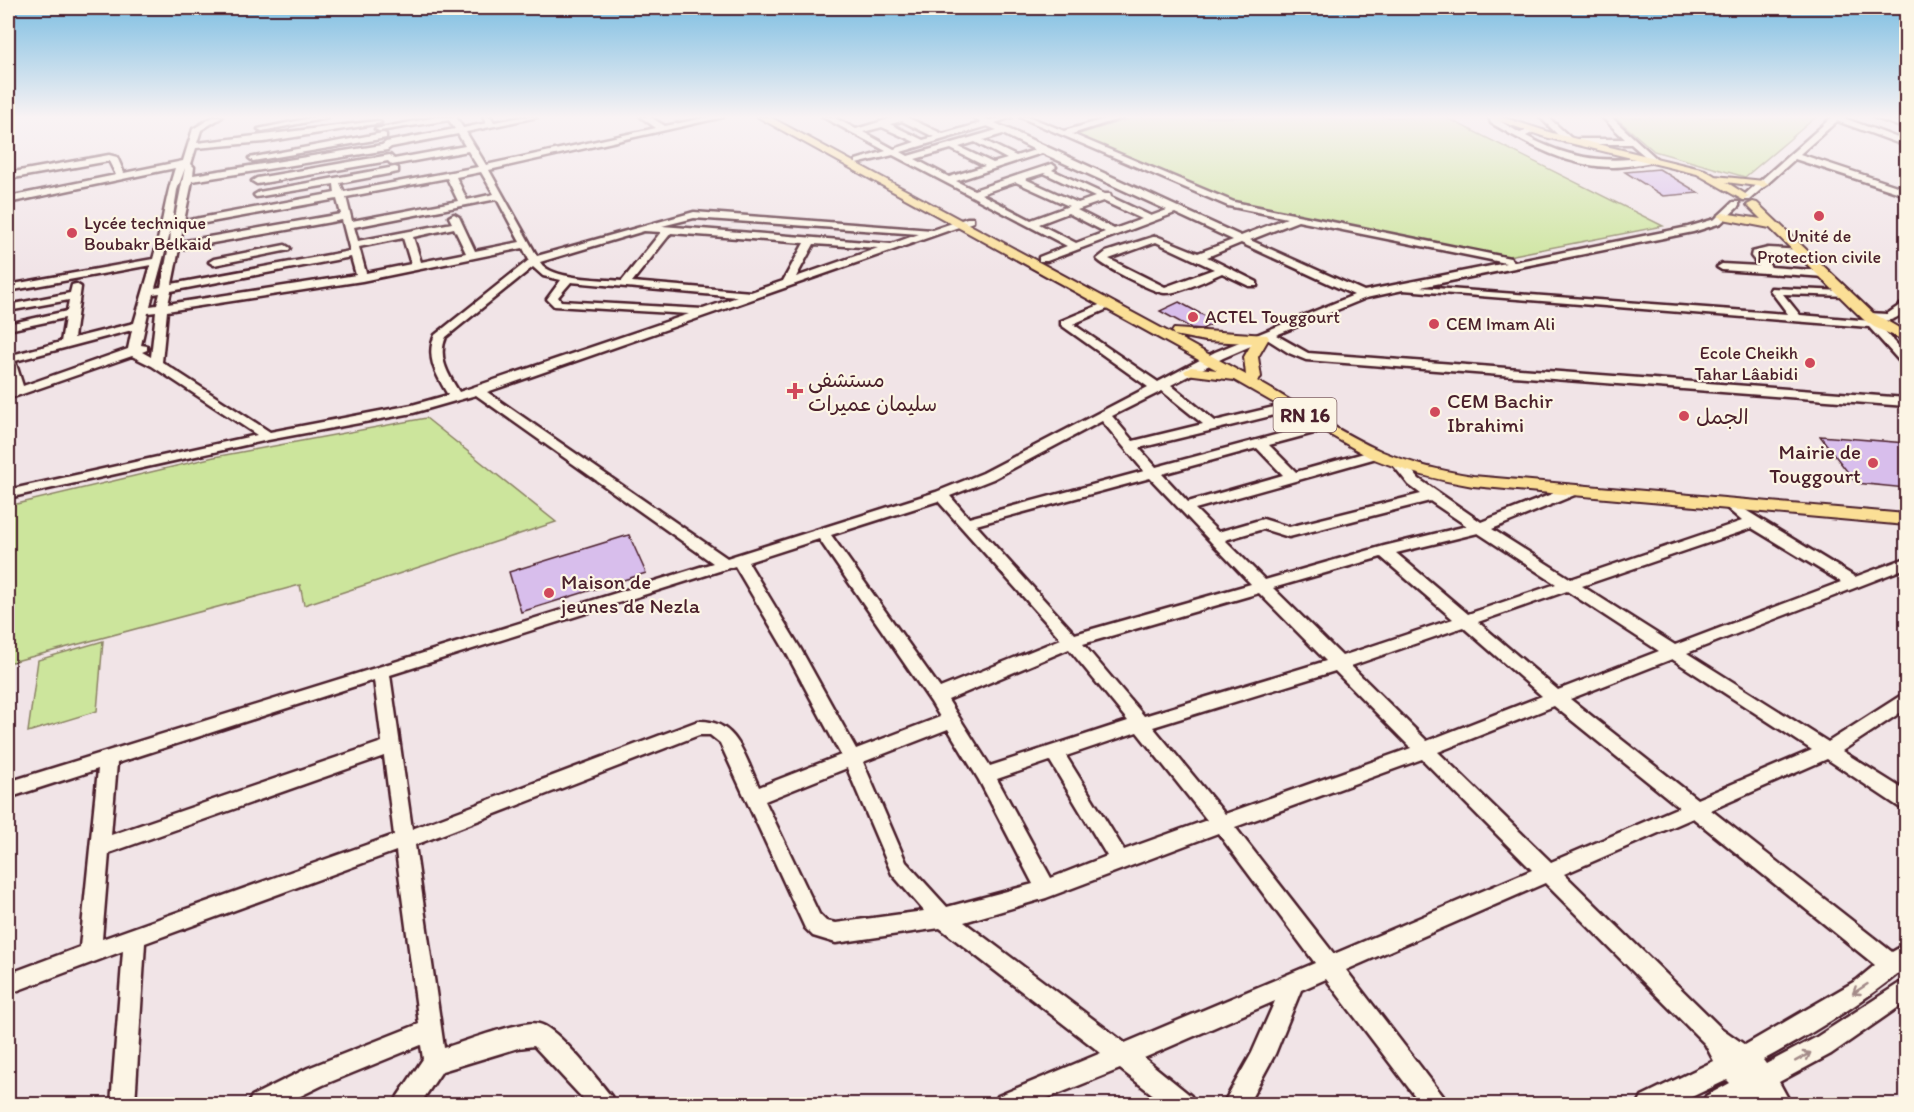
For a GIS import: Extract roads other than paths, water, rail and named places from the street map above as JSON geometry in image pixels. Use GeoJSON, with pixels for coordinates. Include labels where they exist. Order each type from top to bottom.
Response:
{"type":"FeatureCollection","features":[{"type":"Feature","properties":{"kind":"main road","name":"RN 16"},"geometry":{"type":"LineString","coordinates":[[862,169],[964,222],[1043,259],[1215,358],[1392,451],[1412,459],[1451,468],[1906,508]]}},
{"type":"Feature","properties":{"kind":"main road","name":"RN 16"},"geometry":{"type":"LineString","coordinates":[[871,169],[1108,305],[1180,338]]}},
{"type":"Feature","properties":{"kind":"main road"},"geometry":{"type":"LineString","coordinates":[[1685,169],[1710,176],[1764,184]]}},
{"type":"Feature","properties":{"kind":"main road"},"geometry":{"type":"LineString","coordinates":[[1692,171],[1698,178],[1741,200]]}},
{"type":"Feature","properties":{"kind":"main road"},"geometry":{"type":"LineString","coordinates":[[1710,176],[1775,225],[1873,321],[1906,337]]}},
{"type":"Feature","properties":{"kind":"main road"},"geometry":{"type":"LineString","coordinates":[[1722,216],[1775,225]]}},
{"type":"Feature","properties":{"kind":"main road"},"geometry":{"type":"LineString","coordinates":[[1237,376],[1187,373],[1180,338],[1262,337],[1251,357],[1254,377]]}},
{"type":"Feature","properties":{"kind":"main road","name":"RN 16"},"geometry":{"type":"LineString","coordinates":[[1215,358],[1237,376],[1375,454],[1426,473],[1473,481],[1906,520]]}},
{"type":"Feature","properties":{"kind":"street"},"geometry":{"type":"LineString","coordinates":[[8,176],[44,169]]}},
{"type":"Feature","properties":{"kind":"street"},"geometry":{"type":"LineString","coordinates":[[58,169],[59,189]]}},
{"type":"Feature","properties":{"kind":"street"},"geometry":{"type":"LineString","coordinates":[[118,169],[122,177]]}},
{"type":"Feature","properties":{"kind":"street"},"geometry":{"type":"LineString","coordinates":[[8,200],[162,169]]}},
{"type":"Feature","properties":{"kind":"street"},"geometry":{"type":"LineString","coordinates":[[134,351],[167,227],[172,190],[179,169]]}},
{"type":"Feature","properties":{"kind":"street"},"geometry":{"type":"LineString","coordinates":[[156,363],[162,308],[190,169]]}},
{"type":"Feature","properties":{"kind":"street"},"geometry":{"type":"LineString","coordinates":[[172,190],[188,183],[240,169]]}},
{"type":"Feature","properties":{"kind":"street"},"geometry":{"type":"LineString","coordinates":[[255,169],[261,209]]}},
{"type":"Feature","properties":{"kind":"street"},"geometry":{"type":"LineString","coordinates":[[257,182],[328,169],[340,195],[362,278]]}},
{"type":"Feature","properties":{"kind":"street"},"geometry":{"type":"LineString","coordinates":[[259,195],[334,181],[351,169]]}},
{"type":"Feature","properties":{"kind":"street"},"geometry":{"type":"LineString","coordinates":[[395,169],[400,183]]}},
{"type":"Feature","properties":{"kind":"street"},"geometry":{"type":"LineString","coordinates":[[434,169],[438,177]]}},
{"type":"Feature","properties":{"kind":"street"},"geometry":{"type":"LineString","coordinates":[[167,227],[482,169],[500,196],[539,269],[547,274],[567,279],[624,285],[754,295]]}},
{"type":"Feature","properties":{"kind":"street"},"geometry":{"type":"LineString","coordinates":[[925,169],[1076,247]]}},
{"type":"Feature","properties":{"kind":"street"},"geometry":{"type":"LineString","coordinates":[[947,181],[983,169]]}},
{"type":"Feature","properties":{"kind":"street"},"geometry":{"type":"LineString","coordinates":[[975,193],[1048,169]]}},
{"type":"Feature","properties":{"kind":"street"},"geometry":{"type":"LineString","coordinates":[[1086,169],[1363,295]]}},
{"type":"Feature","properties":{"kind":"street"},"geometry":{"type":"LineString","coordinates":[[1147,169],[1231,204],[1520,263]]}},
{"type":"Feature","properties":{"kind":"street"},"geometry":{"type":"LineString","coordinates":[[8,790],[941,495],[988,476],[1215,358],[1363,295],[1392,287],[1690,230],[1710,224],[1781,169]]}},
{"type":"Feature","properties":{"kind":"street"},"geometry":{"type":"LineString","coordinates":[[1835,169],[1906,192]]}},
{"type":"Feature","properties":{"kind":"street"},"geometry":{"type":"LineString","coordinates":[[1045,170],[1150,219]]}},
{"type":"Feature","properties":{"kind":"street"},"geometry":{"type":"LineString","coordinates":[[450,174],[464,203]]}},
{"type":"Feature","properties":{"kind":"street"},"geometry":{"type":"LineString","coordinates":[[1017,179],[1074,208],[1114,232]]}},
{"type":"Feature","properties":{"kind":"street"},"geometry":{"type":"LineString","coordinates":[[1032,223],[1130,189]]}},
{"type":"Feature","properties":{"kind":"street"},"geometry":{"type":"LineString","coordinates":[[161,249],[281,228],[450,206],[500,196]]}},
{"type":"Feature","properties":{"kind":"street"},"geometry":{"type":"LineString","coordinates":[[450,206],[472,255]]}},
{"type":"Feature","properties":{"kind":"street"},"geometry":{"type":"LineString","coordinates":[[1043,259],[1175,210]]}},
{"type":"Feature","properties":{"kind":"street"},"geometry":{"type":"LineString","coordinates":[[456,398],[435,352],[436,343],[441,335],[535,260],[694,214],[934,232]]}},
{"type":"Feature","properties":{"kind":"street"},"geometry":{"type":"LineString","coordinates":[[1197,256],[1296,218]]}},
{"type":"Feature","properties":{"kind":"street"},"geometry":{"type":"LineString","coordinates":[[8,494],[268,436],[413,409],[456,398],[964,222]]}},
{"type":"Feature","properties":{"kind":"street"},"geometry":{"type":"LineString","coordinates":[[149,292],[291,265],[407,234],[457,225]]}},
{"type":"Feature","properties":{"kind":"street"},"geometry":{"type":"LineString","coordinates":[[281,228],[291,265]]}},
{"type":"Feature","properties":{"kind":"street"},"geometry":{"type":"LineString","coordinates":[[644,228],[893,246]]}},
{"type":"Feature","properties":{"kind":"street"},"geometry":{"type":"LineString","coordinates":[[624,285],[668,230]]}},
{"type":"Feature","properties":{"kind":"street"},"geometry":{"type":"LineString","coordinates":[[407,234],[417,267]]}},
{"type":"Feature","properties":{"kind":"street"},"geometry":{"type":"LineString","coordinates":[[1223,270],[1164,290],[1108,265],[1102,259],[1110,254],[1156,239],[1197,256],[1252,284]]}},
{"type":"Feature","properties":{"kind":"street"},"geometry":{"type":"LineString","coordinates":[[788,284],[810,241]]}},
{"type":"Feature","properties":{"kind":"street"},"geometry":{"type":"LineString","coordinates":[[144,310],[362,278],[526,244]]}},
{"type":"Feature","properties":{"kind":"street"},"geometry":{"type":"LineString","coordinates":[[214,262],[285,248]]}},
{"type":"Feature","properties":{"kind":"street"},"geometry":{"type":"LineString","coordinates":[[1768,270],[1756,256],[1757,252],[1804,253]]}},
{"type":"Feature","properties":{"kind":"street"},"geometry":{"type":"LineString","coordinates":[[8,288],[157,261]]}},
{"type":"Feature","properties":{"kind":"street"},"geometry":{"type":"LineString","coordinates":[[1722,267],[1825,274]]}},
{"type":"Feature","properties":{"kind":"street"},"geometry":{"type":"LineString","coordinates":[[67,343],[78,276]]}},
{"type":"Feature","properties":{"kind":"street"},"geometry":{"type":"LineString","coordinates":[[1440,278],[1440,283],[1458,294]]}},
{"type":"Feature","properties":{"kind":"street"},"geometry":{"type":"LineString","coordinates":[[567,279],[553,296],[552,299],[558,303],[706,312]]}},
{"type":"Feature","properties":{"kind":"street"},"geometry":{"type":"LineString","coordinates":[[1392,287],[1797,319],[1873,321],[1897,315],[1906,304]]}},
{"type":"Feature","properties":{"kind":"street"},"geometry":{"type":"LineString","coordinates":[[1797,319],[1775,290],[1845,294]]}},
{"type":"Feature","properties":{"kind":"street"},"geometry":{"type":"LineString","coordinates":[[8,308],[75,295]]}},
{"type":"Feature","properties":{"kind":"street"},"geometry":{"type":"LineString","coordinates":[[1108,305],[1065,323],[1161,386],[1214,427]]}},
{"type":"Feature","properties":{"kind":"street"},"geometry":{"type":"LineString","coordinates":[[8,327],[72,313]]}},
{"type":"Feature","properties":{"kind":"street"},"geometry":{"type":"LineString","coordinates":[[1873,321],[1906,361]]}},
{"type":"Feature","properties":{"kind":"street"},"geometry":{"type":"LineString","coordinates":[[140,325],[8,359],[13,393],[157,344]]}},
{"type":"Feature","properties":{"kind":"street"},"geometry":{"type":"LineString","coordinates":[[1262,337],[1306,356],[1906,402]]}},
{"type":"Feature","properties":{"kind":"street"},"geometry":{"type":"LineString","coordinates":[[134,351],[268,436]]}},
{"type":"Feature","properties":{"kind":"street"},"geometry":{"type":"LineString","coordinates":[[478,391],[733,562],[794,651],[852,758],[899,868],[944,918],[1183,1104]]}},
{"type":"Feature","properties":{"kind":"street"},"geometry":{"type":"LineString","coordinates":[[1129,446],[1291,407]]}},
{"type":"Feature","properties":{"kind":"street"},"geometry":{"type":"LineString","coordinates":[[1104,415],[1185,507],[1422,751],[1550,872],[1778,1104]]}},
{"type":"Feature","properties":{"kind":"street"},"geometry":{"type":"LineString","coordinates":[[967,523],[1324,426]]}},
{"type":"Feature","properties":{"kind":"street"},"geometry":{"type":"LineString","coordinates":[[1259,443],[1293,477]]}},
{"type":"Feature","properties":{"kind":"street"},"geometry":{"type":"LineString","coordinates":[[1185,507],[1375,454]]}},
{"type":"Feature","properties":{"kind":"street"},"geometry":{"type":"LineString","coordinates":[[1400,465],[1431,496],[1906,801]]}},
{"type":"Feature","properties":{"kind":"street"},"geometry":{"type":"LineString","coordinates":[[937,697],[1072,641],[1384,551],[1482,527],[1577,489]]}},
{"type":"Feature","properties":{"kind":"street"},"geometry":{"type":"LineString","coordinates":[[941,495],[1072,641],[1141,724],[1222,824],[1435,1104]]}},
{"type":"Feature","properties":{"kind":"street"},"geometry":{"type":"LineString","coordinates":[[1215,538],[1263,524],[1289,532],[1431,496]]}},
{"type":"Feature","properties":{"kind":"street"},"geometry":{"type":"LineString","coordinates":[[1729,504],[1753,522],[1854,583]]}},
{"type":"Feature","properties":{"kind":"street"},"geometry":{"type":"LineString","coordinates":[[986,775],[1338,663],[1753,522]]}},
{"type":"Feature","properties":{"kind":"street"},"geometry":{"type":"LineString","coordinates":[[822,533],[937,697],[986,775],[1046,889]]}},
{"type":"Feature","properties":{"kind":"street"},"geometry":{"type":"LineString","coordinates":[[1384,551],[1463,621],[1696,810],[1900,960],[1823,1013],[1736,1062],[1650,1104]]}},
{"type":"Feature","properties":{"kind":"street"},"geometry":{"type":"LineString","coordinates":[[8,984],[90,952],[405,840],[698,728],[709,727],[719,731],[727,739],[812,921],[820,929],[836,933],[944,918],[1046,889],[1422,751],[1906,563]]}},
{"type":"Feature","properties":{"kind":"street"},"geometry":{"type":"LineString","coordinates":[[381,671],[435,1062]]}},
{"type":"Feature","properties":{"kind":"street"},"geometry":{"type":"LineString","coordinates":[[1006,1104],[1696,810],[1828,751],[1906,701]]}},
{"type":"Feature","properties":{"kind":"street"},"geometry":{"type":"LineString","coordinates":[[754,797],[951,720]]}},
{"type":"Feature","properties":{"kind":"street"},"geometry":{"type":"LineString","coordinates":[[99,848],[390,746]]}},
{"type":"Feature","properties":{"kind":"street"},"geometry":{"type":"LineString","coordinates":[[1054,752],[1120,860]]}},
{"type":"Feature","properties":{"kind":"street"},"geometry":{"type":"LineString","coordinates":[[90,952],[108,759]]}},
{"type":"Feature","properties":{"kind":"street"},"geometry":{"type":"LineString","coordinates":[[123,1104],[135,937]]}},
{"type":"Feature","properties":{"kind":"street"},"geometry":{"type":"LineString","coordinates":[[1235,1104],[1250,1083],[1293,983]]}},
{"type":"Feature","properties":{"kind":"street"},"geometry":{"type":"LineString","coordinates":[[1714,1104],[1823,1046],[1906,990]]}},
{"type":"Feature","properties":{"kind":"street"},"geometry":{"type":"LineString","coordinates":[[260,1104],[316,1076],[431,1030]]}},
{"type":"Feature","properties":{"kind":"street"},"geometry":{"type":"LineString","coordinates":[[406,1104],[435,1062],[518,1037],[537,1034],[548,1042],[603,1104]]}},
{"type":"Feature","properties":{"kind":"place","name":"Unité de Protection civile"},"geometry":{"type":"Point","coordinates":[1819,216]}},
{"type":"Feature","properties":{"kind":"place","name":"Lycée technique Boubakr Belkaid"},"geometry":{"type":"Point","coordinates":[72,233]}},
{"type":"Feature","properties":{"kind":"place","name":"ACTEL Touggourt"},"geometry":{"type":"Point","coordinates":[1193,317]}},
{"type":"Feature","properties":{"kind":"place","name":"CEM Imam Ali"},"geometry":{"type":"Point","coordinates":[1434,324]}},
{"type":"Feature","properties":{"kind":"place","name":"Ecole Cheikh Tahar Lâabidi"},"geometry":{"type":"Point","coordinates":[1810,363]}},
{"type":"Feature","properties":{"kind":"place","name":"مستشفى سليمان عميرات"},"geometry":{"type":"Point","coordinates":[795,391]}},
{"type":"Feature","properties":{"kind":"place","name":"CEM Bachir Ibrahimi"},"geometry":{"type":"Point","coordinates":[1435,412]}},
{"type":"Feature","properties":{"kind":"place","name":"الجمل"},"geometry":{"type":"Point","coordinates":[1684,416]}},
{"type":"Feature","properties":{"kind":"place","name":"Mairie de Touggourt"},"geometry":{"type":"Point","coordinates":[1873,463]}},
{"type":"Feature","properties":{"kind":"place","name":"Maison de jeunes de Nezla"},"geometry":{"type":"Point","coordinates":[549,593]}}]}
